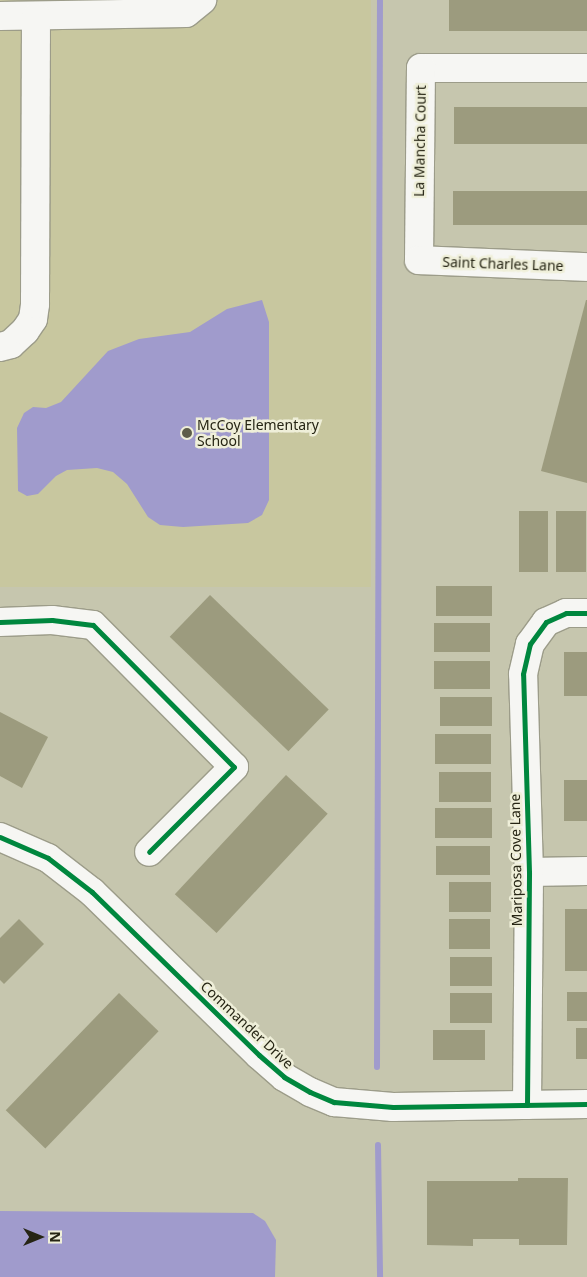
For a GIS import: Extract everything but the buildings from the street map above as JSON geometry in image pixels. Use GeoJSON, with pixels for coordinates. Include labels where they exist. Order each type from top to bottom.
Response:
{"type":"FeatureCollection","features":[{"type":"Feature","properties":{"kind":"street"},"geometry":{"type":"LineString","coordinates":[[0,16],[36,17],[186,13],[202,0]]}},
{"type":"Feature","properties":{"kind":"street"},"geometry":{"type":"LineString","coordinates":[[0,347],[11,344],[25,331],[33,319],[36,304],[36,17]]}},
{"type":"Feature","properties":{"kind":"street","name":"La Mancha Court"},"geometry":{"type":"LineString","coordinates":[[419,260],[421,68],[587,68]]}},
{"type":"Feature","properties":{"kind":"street","name":"Saint Charles Lane"},"geometry":{"type":"LineString","coordinates":[[419,260],[587,267]]}},
{"type":"Feature","properties":{"kind":"street","name":"Mariposa Cove Lane"},"geometry":{"type":"LineString","coordinates":[[527,1105],[529,872],[523,674],[530,644],[546,622],[566,613],[587,613]]}},
{"type":"Feature","properties":{"kind":"street"},"geometry":{"type":"LineString","coordinates":[[0,622],[52,620],[94,625],[234,767],[149,852]]}},
{"type":"Feature","properties":{"kind":"street","name":"Commander Drive"},"geometry":{"type":"LineString","coordinates":[[0,838],[48,858],[92,892],[259,1055],[284,1077],[310,1092],[334,1102],[368,1106],[587,1104]]}},
{"type":"Feature","properties":{"kind":"street"},"geometry":{"type":"LineString","coordinates":[[529,872],[587,871]]}},
{"type":"Feature","properties":{"kind":"shaded area","name":"McCoy Elementary School"},"geometry":{"type":"Polygon","coordinates":[[[0,0],[371,0],[371,587],[0,587],[0,0]]]}},
{"type":"Feature","properties":{"kind":"shaded area"},"geometry":{"type":"Polygon","coordinates":[[[262,300],[269,322],[269,500],[262,515],[248,523],[183,527],[160,525],[148,517],[127,484],[113,472],[97,468],[67,470],[56,476],[38,494],[27,496],[18,491],[17,428],[24,413],[33,407],[46,408],[61,402],[108,351],[139,339],[190,332],[227,309],[262,300]]]}},
{"type":"Feature","properties":{"kind":"shaded area"},"geometry":{"type":"Polygon","coordinates":[[[0,1211],[253,1213],[265,1221],[276,1240],[275,1277],[0,1277],[0,1211]]]}},
{"type":"Feature","properties":{"kind":"waterway"},"geometry":{"type":"LineString","coordinates":[[377,1067],[380,0]]}},
{"type":"Feature","properties":{"kind":"waterway"},"geometry":{"type":"LineString","coordinates":[[378,1145],[380,1277]]}},
{"type":"Feature","properties":{"kind":"cycle path"},"geometry":{"type":"LineString","coordinates":[[527,1105],[529,872],[523,674],[530,644],[546,622],[566,613],[587,613]]}},
{"type":"Feature","properties":{"kind":"cycle path"},"geometry":{"type":"LineString","coordinates":[[0,622],[52,620],[93,625],[234,767],[149,852]]}},
{"type":"Feature","properties":{"kind":"cycle path"},"geometry":{"type":"LineString","coordinates":[[0,837],[48,858],[92,892],[259,1055],[284,1077],[310,1092],[334,1102],[393,1107],[587,1104]]}},
{"type":"Feature","properties":{"kind":"place","name":"McCoy Elementary School"},"geometry":{"type":"Point","coordinates":[187,433]}}]}
